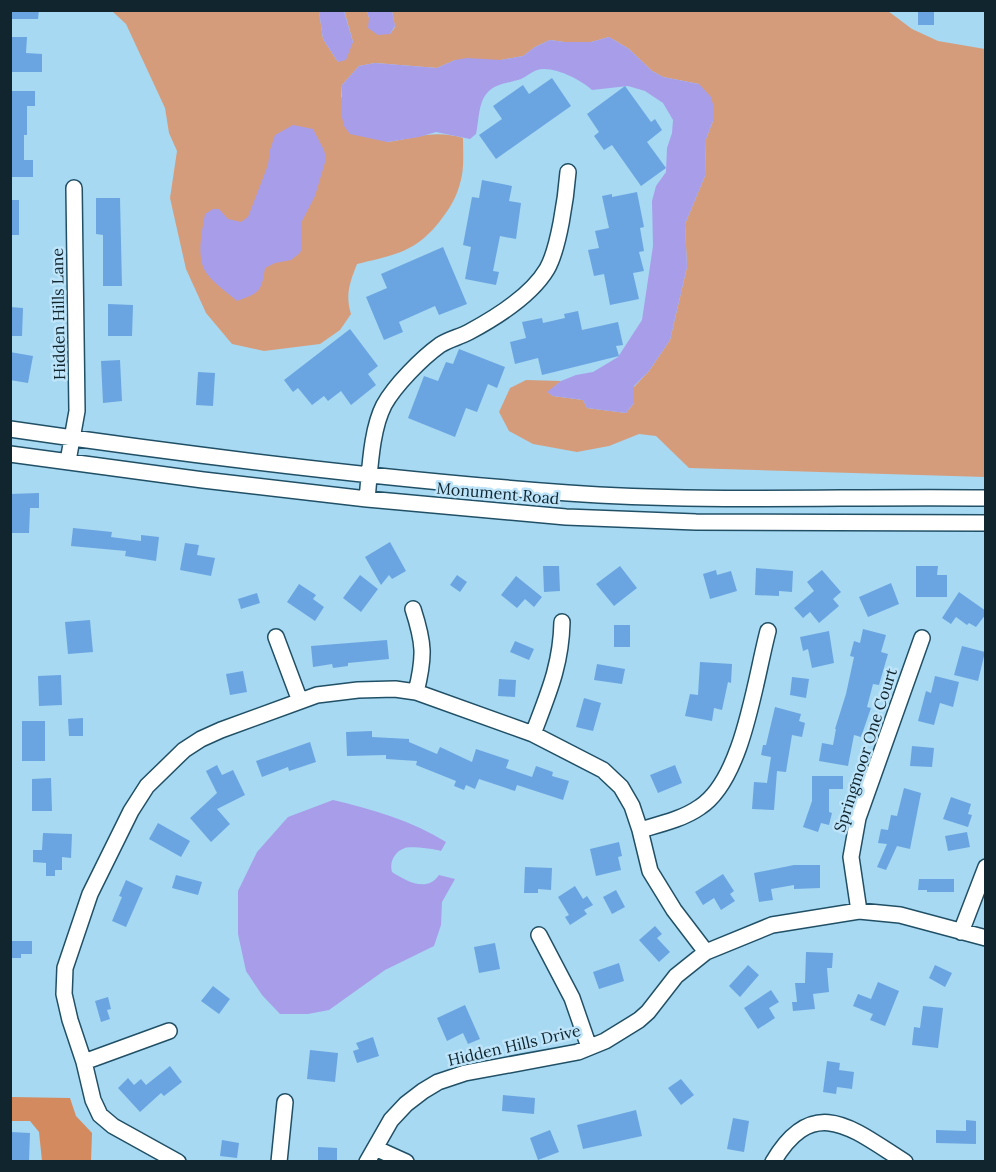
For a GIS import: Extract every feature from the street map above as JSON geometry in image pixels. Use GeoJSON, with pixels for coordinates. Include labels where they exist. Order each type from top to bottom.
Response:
{"type":"FeatureCollection","features":[{"type":"Feature","properties":{"kind":"street"},"geometry":{"type":"LineString","coordinates":[[367,499],[378,420],[384,405],[393,391],[442,344],[467,333],[524,295],[546,270],[556,246],[568,172]]}},
{"type":"Feature","properties":{"kind":"street","name":"Hidden Hills Lane"},"geometry":{"type":"LineString","coordinates":[[68,462],[77,411],[74,188]]}},
{"type":"Feature","properties":{"kind":"street","name":"Monument Road"},"geometry":{"type":"LineString","coordinates":[[10,429],[369,474],[568,493],[640,496],[986,498]]}},
{"type":"Feature","properties":{"kind":"street"},"geometry":{"type":"LineString","coordinates":[[123,469],[127,445]]}},
{"type":"Feature","properties":{"kind":"street","name":"Monument Road"},"geometry":{"type":"LineString","coordinates":[[10,454],[367,499],[566,517],[639,520],[986,523]]}},
{"type":"Feature","properties":{"kind":"street"},"geometry":{"type":"LineString","coordinates":[[203,480],[207,455]]}},
{"type":"Feature","properties":{"kind":"street"},"geometry":{"type":"LineString","coordinates":[[413,609],[421,632],[424,658],[416,692]]}},
{"type":"Feature","properties":{"kind":"street"},"geometry":{"type":"LineString","coordinates":[[533,734],[556,675],[562,622]]}},
{"type":"Feature","properties":{"kind":"street"},"geometry":{"type":"LineString","coordinates":[[640,830],[673,821],[700,808],[710,800],[728,775],[746,720],[768,631]]}},
{"type":"Feature","properties":{"kind":"street"},"geometry":{"type":"LineString","coordinates":[[276,638],[300,701]]}},
{"type":"Feature","properties":{"kind":"street","name":"Springmoor One Court"},"geometry":{"type":"LineString","coordinates":[[859,911],[851,857],[858,818],[922,638]]}},
{"type":"Feature","properties":{"kind":"street"},"geometry":{"type":"LineString","coordinates":[[178,1161],[112,1126],[100,1115],[93,1100],[84,1062],[75,1040],[64,994],[65,968],[90,894],[131,811],[147,786],[184,750],[201,739],[317,695],[358,690],[395,689],[416,692],[533,734],[603,770],[621,787],[632,806],[650,871],[674,910],[706,952]]}},
{"type":"Feature","properties":{"kind":"street"},"geometry":{"type":"LineString","coordinates":[[961,932],[986,867]]}},
{"type":"Feature","properties":{"kind":"street","name":"Hidden Hills Drive"},"geometry":{"type":"LineString","coordinates":[[371,1155],[391,1120],[406,1104],[438,1082],[465,1073],[568,1054],[620,1033],[648,1012],[676,976],[706,952],[772,925],[859,911],[900,915],[986,938]]}},
{"type":"Feature","properties":{"kind":"street"},"geometry":{"type":"LineString","coordinates":[[539,935],[572,998],[590,1047]]}},
{"type":"Feature","properties":{"kind":"street"},"geometry":{"type":"LineString","coordinates":[[84,1062],[170,1031]]}},
{"type":"Feature","properties":{"kind":"street"},"geometry":{"type":"LineString","coordinates":[[279,1161],[285,1102]]}},
{"type":"Feature","properties":{"kind":"street"},"geometry":{"type":"LineString","coordinates":[[773,1161],[796,1132],[814,1123],[823,1122],[848,1127],[905,1161]]}},
{"type":"Feature","properties":{"kind":"street"},"geometry":{"type":"LineString","coordinates":[[371,1155],[406,1161]]}},
{"type":"Feature","properties":{"kind":"shaded area"},"geometry":{"type":"Polygon","coordinates":[[[344,10],[367,11],[369,18],[390,34],[395,27],[392,11],[888,11],[912,29],[938,41],[985,49],[985,477],[689,468],[656,436],[639,434],[609,446],[577,452],[533,444],[509,431],[499,412],[510,388],[526,380],[561,381],[548,392],[553,396],[583,400],[587,408],[626,413],[634,403],[634,387],[649,371],[670,340],[687,267],[685,224],[705,176],[706,139],[713,121],[699,84],[663,77],[652,71],[629,49],[609,37],[591,42],[550,40],[523,56],[501,60],[455,60],[437,68],[375,63],[359,66],[342,85],[341,97],[387,142],[434,134],[463,138],[463,170],[455,197],[434,229],[415,245],[395,254],[357,264],[349,289],[348,301],[351,314],[340,330],[320,344],[264,351],[232,344],[206,313],[186,269],[170,198],[177,151],[169,133],[165,108],[126,24],[112,11],[319,11],[323,39],[338,62],[353,42],[344,10]]]}},
{"type":"Feature","properties":{"kind":"shaded area"},"geometry":{"type":"Polygon","coordinates":[[[319,11],[344,11],[353,42],[346,60],[338,62],[323,39],[319,11]]]}},
{"type":"Feature","properties":{"kind":"shaded area"},"geometry":{"type":"Polygon","coordinates":[[[367,11],[392,11],[395,26],[390,34],[378,35],[368,28],[367,11]]]}},
{"type":"Feature","properties":{"kind":"shaded area"},"geometry":{"type":"Polygon","coordinates":[[[609,37],[629,49],[652,71],[663,77],[699,84],[711,97],[714,108],[713,121],[706,139],[705,176],[685,224],[687,267],[670,340],[649,371],[634,386],[634,403],[626,413],[587,408],[583,400],[553,396],[547,392],[561,381],[593,372],[618,357],[642,320],[653,246],[652,201],[656,186],[666,172],[667,148],[672,133],[673,120],[663,103],[645,91],[628,86],[592,90],[566,74],[544,69],[490,90],[482,102],[476,134],[470,139],[436,132],[387,142],[350,134],[344,126],[341,113],[342,85],[359,66],[375,63],[437,68],[455,60],[467,58],[501,60],[523,56],[550,40],[591,42],[609,37]]]}},
{"type":"Feature","properties":{"kind":"shaded area"},"geometry":{"type":"Polygon","coordinates":[[[293,125],[313,129],[326,159],[315,196],[301,223],[302,247],[300,253],[291,260],[275,263],[265,268],[258,290],[251,296],[237,301],[204,269],[200,246],[205,214],[213,209],[219,209],[228,219],[241,222],[248,217],[268,165],[275,135],[293,125]]]}},
{"type":"Feature","properties":{"kind":"shaded area"},"geometry":{"type":"Polygon","coordinates":[[[333,800],[391,816],[446,842],[441,851],[412,847],[401,849],[392,861],[392,872],[416,884],[429,883],[439,875],[455,879],[442,902],[441,925],[434,946],[385,970],[329,1010],[308,1014],[280,1014],[262,995],[246,971],[238,934],[238,891],[257,852],[288,817],[333,800]]]}},
{"type":"Feature","properties":{"kind":"shaded area"},"geometry":{"type":"Polygon","coordinates":[[[11,1097],[70,1098],[76,1116],[92,1133],[91,1161],[42,1161],[39,1132],[30,1121],[11,1121],[11,1097]]]}},
{"type":"Feature","properties":{"kind":"building"},"geometry":{"type":"Polygon","coordinates":[[[10,10],[39,10],[38,19],[10,19],[10,10]]]}},
{"type":"Feature","properties":{"kind":"building"},"geometry":{"type":"Polygon","coordinates":[[[918,10],[934,10],[934,25],[918,25],[918,10]]]}},
{"type":"Feature","properties":{"kind":"building"},"geometry":{"type":"Polygon","coordinates":[[[10,37],[27,37],[26,53],[42,54],[42,72],[10,72],[10,37]]]}},
{"type":"Feature","properties":{"kind":"building"},"geometry":{"type":"Polygon","coordinates":[[[552,78],[571,106],[496,159],[479,135],[502,119],[493,106],[523,85],[529,94],[552,78]]]}},
{"type":"Feature","properties":{"kind":"building"},"geometry":{"type":"Polygon","coordinates":[[[625,86],[651,122],[655,119],[662,130],[647,142],[666,168],[641,186],[612,145],[604,150],[594,136],[599,132],[587,114],[625,86]]]}},
{"type":"Feature","properties":{"kind":"building"},"geometry":{"type":"Polygon","coordinates":[[[10,91],[35,91],[35,106],[27,106],[27,135],[24,135],[24,160],[33,160],[33,177],[10,177],[10,91]]]}},
{"type":"Feature","properties":{"kind":"building"},"geometry":{"type":"Polygon","coordinates":[[[482,180],[512,186],[509,201],[521,203],[516,239],[500,236],[493,271],[499,272],[496,285],[465,279],[471,247],[463,245],[472,197],[479,198],[482,180]]]}},
{"type":"Feature","properties":{"kind":"building"},"geometry":{"type":"Polygon","coordinates":[[[637,192],[644,227],[640,228],[644,251],[639,252],[644,271],[633,273],[639,299],[610,305],[604,274],[594,276],[588,250],[599,248],[595,231],[609,228],[602,196],[612,194],[612,197],[637,192]]]}},
{"type":"Feature","properties":{"kind":"building"},"geometry":{"type":"Polygon","coordinates":[[[96,198],[120,198],[122,286],[103,286],[103,235],[96,234],[96,198]]]}},
{"type":"Feature","properties":{"kind":"building"},"geometry":{"type":"Polygon","coordinates":[[[10,200],[19,200],[19,235],[10,235],[10,200]]]}},
{"type":"Feature","properties":{"kind":"building"},"geometry":{"type":"Polygon","coordinates":[[[443,247],[467,304],[439,315],[435,306],[399,322],[403,332],[384,340],[366,297],[387,288],[381,274],[443,247]]]}},
{"type":"Feature","properties":{"kind":"building"},"geometry":{"type":"Polygon","coordinates":[[[108,304],[133,305],[132,336],[108,336],[108,304]]]}},
{"type":"Feature","properties":{"kind":"building"},"geometry":{"type":"Polygon","coordinates":[[[10,307],[23,308],[22,336],[10,336],[10,307]]]}},
{"type":"Feature","properties":{"kind":"building"},"geometry":{"type":"Polygon","coordinates":[[[578,311],[582,330],[618,322],[623,345],[616,346],[619,356],[542,375],[538,358],[515,364],[510,342],[526,338],[522,322],[542,318],[543,323],[565,318],[564,314],[578,311]]]}},
{"type":"Feature","properties":{"kind":"building"},"geometry":{"type":"Polygon","coordinates":[[[350,329],[378,366],[368,374],[376,385],[351,405],[341,391],[328,401],[324,396],[312,405],[298,388],[293,392],[284,380],[350,329]]]}},
{"type":"Feature","properties":{"kind":"building"},"geometry":{"type":"Polygon","coordinates":[[[459,349],[505,367],[497,388],[488,384],[477,412],[466,408],[455,437],[408,418],[424,376],[438,381],[446,362],[453,364],[459,349]]]}},
{"type":"Feature","properties":{"kind":"building"},"geometry":{"type":"Polygon","coordinates":[[[10,352],[33,356],[28,383],[10,380],[10,352]]]}},
{"type":"Feature","properties":{"kind":"building"},"geometry":{"type":"Polygon","coordinates":[[[120,360],[122,401],[103,403],[101,361],[120,360]]]}},
{"type":"Feature","properties":{"kind":"building"},"geometry":{"type":"Polygon","coordinates":[[[198,372],[215,373],[213,406],[196,405],[198,372]]]}},
{"type":"Feature","properties":{"kind":"building"},"geometry":{"type":"Polygon","coordinates":[[[39,493],[39,508],[30,508],[29,533],[10,533],[10,494],[39,493]]]}},
{"type":"Feature","properties":{"kind":"building"},"geometry":{"type":"Polygon","coordinates":[[[73,528],[112,532],[111,537],[141,541],[141,535],[159,537],[156,561],[125,556],[126,551],[71,546],[73,528]]]}},
{"type":"Feature","properties":{"kind":"building"},"geometry":{"type":"Polygon","coordinates":[[[390,542],[406,571],[392,579],[389,575],[381,585],[365,557],[390,542]]]}},
{"type":"Feature","properties":{"kind":"building"},"geometry":{"type":"Polygon","coordinates":[[[185,543],[199,545],[197,555],[215,558],[211,576],[180,570],[185,543]]]}},
{"type":"Feature","properties":{"kind":"building"},"geometry":{"type":"Polygon","coordinates":[[[543,566],[559,566],[560,591],[544,592],[543,566]]]}},
{"type":"Feature","properties":{"kind":"building"},"geometry":{"type":"Polygon","coordinates":[[[620,566],[637,588],[614,606],[596,584],[620,566]]]}},
{"type":"Feature","properties":{"kind":"building"},"geometry":{"type":"Polygon","coordinates":[[[916,566],[938,566],[937,575],[947,575],[947,597],[916,597],[916,566]]]}},
{"type":"Feature","properties":{"kind":"building"},"geometry":{"type":"Polygon","coordinates":[[[756,568],[793,571],[792,592],[779,591],[779,596],[755,595],[756,568]]]}},
{"type":"Feature","properties":{"kind":"building"},"geometry":{"type":"Polygon","coordinates":[[[716,570],[717,575],[731,571],[737,591],[710,599],[703,574],[716,570]]]}},
{"type":"Feature","properties":{"kind":"building"},"geometry":{"type":"Polygon","coordinates":[[[822,570],[841,592],[833,599],[839,606],[819,623],[810,612],[803,618],[794,608],[814,591],[807,582],[822,570]]]}},
{"type":"Feature","properties":{"kind":"building"},"geometry":{"type":"Polygon","coordinates":[[[360,575],[378,589],[361,612],[343,598],[360,575]]]}},
{"type":"Feature","properties":{"kind":"building"},"geometry":{"type":"Polygon","coordinates":[[[457,575],[467,582],[460,592],[450,585],[457,575]]]}},
{"type":"Feature","properties":{"kind":"building"},"geometry":{"type":"Polygon","coordinates":[[[516,576],[542,597],[534,607],[525,599],[517,608],[501,595],[516,576]]]}},
{"type":"Feature","properties":{"kind":"building"},"geometry":{"type":"Polygon","coordinates":[[[891,583],[899,604],[868,617],[859,597],[891,583]]]}},
{"type":"Feature","properties":{"kind":"building"},"geometry":{"type":"Polygon","coordinates":[[[299,584],[316,595],[313,599],[324,607],[315,621],[287,602],[299,584]]]}},
{"type":"Feature","properties":{"kind":"building"},"geometry":{"type":"Polygon","coordinates":[[[959,592],[986,611],[976,627],[969,623],[967,625],[956,617],[951,624],[942,618],[959,592]]]}},
{"type":"Feature","properties":{"kind":"building"},"geometry":{"type":"Polygon","coordinates":[[[257,593],[260,603],[241,609],[238,599],[257,593]]]}},
{"type":"Feature","properties":{"kind":"building"},"geometry":{"type":"Polygon","coordinates":[[[90,620],[93,652],[68,654],[65,622],[90,620]]]}},
{"type":"Feature","properties":{"kind":"building"},"geometry":{"type":"Polygon","coordinates":[[[614,625],[630,625],[630,647],[614,647],[614,625]]]}},
{"type":"Feature","properties":{"kind":"building"},"geometry":{"type":"Polygon","coordinates":[[[863,629],[886,635],[881,652],[888,654],[879,685],[873,684],[867,707],[871,708],[861,737],[854,735],[848,766],[819,761],[822,743],[833,745],[854,657],[850,656],[854,641],[860,643],[863,629]]]}},
{"type":"Feature","properties":{"kind":"building"},"geometry":{"type":"Polygon","coordinates":[[[829,631],[834,663],[812,668],[808,649],[803,651],[800,637],[829,631]]]}},
{"type":"Feature","properties":{"kind":"building"},"geometry":{"type":"Polygon","coordinates":[[[387,640],[389,659],[348,663],[348,666],[333,668],[332,664],[313,667],[311,646],[387,640]]]}},
{"type":"Feature","properties":{"kind":"building"},"geometry":{"type":"Polygon","coordinates":[[[515,641],[534,649],[529,660],[510,652],[515,641]]]}},
{"type":"Feature","properties":{"kind":"building"},"geometry":{"type":"Polygon","coordinates":[[[962,646],[985,652],[978,681],[954,675],[962,646]]]}},
{"type":"Feature","properties":{"kind":"building"},"geometry":{"type":"Polygon","coordinates":[[[700,662],[732,664],[731,683],[728,682],[722,710],[714,708],[712,721],[685,716],[690,694],[698,695],[700,662]]]}},
{"type":"Feature","properties":{"kind":"building"},"geometry":{"type":"Polygon","coordinates":[[[597,664],[625,669],[622,684],[594,680],[597,664]]]}},
{"type":"Feature","properties":{"kind":"building"},"geometry":{"type":"Polygon","coordinates":[[[243,671],[247,692],[230,695],[226,674],[243,671]]]}},
{"type":"Feature","properties":{"kind":"building"},"geometry":{"type":"Polygon","coordinates":[[[61,675],[62,705],[39,706],[38,676],[61,675]]]}},
{"type":"Feature","properties":{"kind":"building"},"geometry":{"type":"Polygon","coordinates":[[[935,676],[959,682],[953,707],[940,703],[934,725],[918,721],[926,691],[931,693],[935,676]]]}},
{"type":"Feature","properties":{"kind":"building"},"geometry":{"type":"Polygon","coordinates":[[[792,677],[809,679],[806,698],[790,695],[792,677]]]}},
{"type":"Feature","properties":{"kind":"building"},"geometry":{"type":"Polygon","coordinates":[[[499,679],[516,680],[515,697],[498,696],[499,679]]]}},
{"type":"Feature","properties":{"kind":"building"},"geometry":{"type":"Polygon","coordinates":[[[584,698],[601,703],[593,731],[576,727],[584,698]]]}},
{"type":"Feature","properties":{"kind":"building"},"geometry":{"type":"Polygon","coordinates":[[[775,707],[801,714],[799,721],[805,723],[802,737],[792,735],[786,772],[777,771],[774,810],[752,809],[754,782],[767,783],[771,757],[761,755],[763,745],[766,745],[775,707]]]}},
{"type":"Feature","properties":{"kind":"building"},"geometry":{"type":"Polygon","coordinates":[[[83,718],[83,736],[69,736],[68,719],[83,718]]]}},
{"type":"Feature","properties":{"kind":"building"},"geometry":{"type":"Polygon","coordinates":[[[22,721],[45,721],[45,761],[22,761],[22,721]]]}},
{"type":"Feature","properties":{"kind":"building"},"geometry":{"type":"Polygon","coordinates":[[[372,731],[372,737],[409,739],[409,742],[437,754],[440,747],[472,762],[476,749],[509,760],[506,768],[532,777],[536,766],[553,772],[552,776],[569,781],[563,800],[517,785],[515,791],[479,779],[475,789],[466,785],[464,790],[454,786],[456,781],[416,765],[417,761],[386,759],[386,755],[347,756],[346,732],[372,731]]]}},
{"type":"Feature","properties":{"kind":"building"},"geometry":{"type":"Polygon","coordinates":[[[310,742],[316,762],[289,771],[288,767],[262,777],[256,761],[310,742]]]}},
{"type":"Feature","properties":{"kind":"building"},"geometry":{"type":"Polygon","coordinates":[[[912,746],[934,748],[932,767],[910,766],[912,746]]]}},
{"type":"Feature","properties":{"kind":"building"},"geometry":{"type":"Polygon","coordinates":[[[217,765],[222,775],[233,770],[245,795],[217,809],[230,824],[211,842],[190,818],[217,793],[206,771],[217,765]]]}},
{"type":"Feature","properties":{"kind":"building"},"geometry":{"type":"Polygon","coordinates":[[[675,765],[682,783],[658,793],[650,775],[675,765]]]}},
{"type":"Feature","properties":{"kind":"building"},"geometry":{"type":"Polygon","coordinates":[[[812,776],[843,776],[843,789],[829,789],[829,812],[832,813],[829,825],[821,823],[818,832],[803,827],[812,801],[812,776]]]}},
{"type":"Feature","properties":{"kind":"building"},"geometry":{"type":"Polygon","coordinates":[[[51,778],[52,811],[32,811],[32,779],[51,778]]]}},
{"type":"Feature","properties":{"kind":"building"},"geometry":{"type":"Polygon","coordinates":[[[904,788],[921,793],[910,849],[897,846],[886,870],[877,867],[887,844],[878,843],[881,829],[888,830],[891,815],[897,816],[904,788]]]}},
{"type":"Feature","properties":{"kind":"building"},"geometry":{"type":"Polygon","coordinates":[[[951,797],[971,804],[968,814],[972,815],[968,827],[943,819],[951,797]]]}},
{"type":"Feature","properties":{"kind":"building"},"geometry":{"type":"Polygon","coordinates":[[[158,823],[190,841],[181,857],[149,839],[158,823]]]}},
{"type":"Feature","properties":{"kind":"building"},"geometry":{"type":"Polygon","coordinates":[[[967,832],[970,847],[948,851],[945,836],[967,832]]]}},
{"type":"Feature","properties":{"kind":"building"},"geometry":{"type":"Polygon","coordinates":[[[43,833],[72,834],[71,858],[62,857],[62,870],[55,870],[55,876],[46,876],[46,863],[33,862],[33,850],[42,850],[43,833]]]}},
{"type":"Feature","properties":{"kind":"building"},"geometry":{"type":"Polygon","coordinates":[[[619,842],[622,856],[618,857],[621,870],[596,876],[590,849],[619,842]]]}},
{"type":"Feature","properties":{"kind":"building"},"geometry":{"type":"Polygon","coordinates":[[[794,865],[820,865],[820,888],[794,889],[794,885],[771,889],[773,900],[759,902],[754,873],[794,865]]]}},
{"type":"Feature","properties":{"kind":"building"},"geometry":{"type":"Polygon","coordinates":[[[525,867],[552,868],[551,890],[538,889],[538,893],[524,893],[525,867]]]}},
{"type":"Feature","properties":{"kind":"building"},"geometry":{"type":"Polygon","coordinates":[[[723,874],[734,891],[730,894],[735,901],[721,910],[714,898],[703,905],[695,892],[723,874]]]}},
{"type":"Feature","properties":{"kind":"building"},"geometry":{"type":"Polygon","coordinates":[[[176,875],[202,882],[198,895],[172,888],[176,875]]]}},
{"type":"Feature","properties":{"kind":"building"},"geometry":{"type":"Polygon","coordinates":[[[919,879],[954,879],[954,892],[918,890],[919,879]]]}},
{"type":"Feature","properties":{"kind":"building"},"geometry":{"type":"Polygon","coordinates":[[[126,880],[143,888],[126,927],[112,921],[126,880]]]}},
{"type":"Feature","properties":{"kind":"building"},"geometry":{"type":"Polygon","coordinates":[[[575,886],[583,899],[587,896],[593,905],[584,910],[587,914],[570,925],[565,917],[569,915],[558,897],[575,886]]]}},
{"type":"Feature","properties":{"kind":"building"},"geometry":{"type":"Polygon","coordinates":[[[616,890],[625,907],[612,914],[603,897],[616,890]]]}},
{"type":"Feature","properties":{"kind":"building"},"geometry":{"type":"Polygon","coordinates":[[[655,926],[662,934],[657,938],[670,952],[659,962],[639,940],[655,926]]]}},
{"type":"Feature","properties":{"kind":"building"},"geometry":{"type":"Polygon","coordinates":[[[10,941],[32,941],[32,954],[21,954],[21,958],[10,958],[10,941]]]}},
{"type":"Feature","properties":{"kind":"building"},"geometry":{"type":"Polygon","coordinates":[[[495,943],[500,969],[479,973],[474,947],[495,943]]]}},
{"type":"Feature","properties":{"kind":"building"},"geometry":{"type":"Polygon","coordinates":[[[806,952],[833,953],[832,968],[827,968],[829,992],[813,994],[815,1009],[793,1011],[792,1002],[797,1002],[795,983],[805,983],[806,952]]]}},
{"type":"Feature","properties":{"kind":"building"},"geometry":{"type":"Polygon","coordinates":[[[619,963],[624,981],[599,989],[593,972],[619,963]]]}},
{"type":"Feature","properties":{"kind":"building"},"geometry":{"type":"Polygon","coordinates":[[[748,965],[759,975],[740,997],[729,986],[748,965]]]}},
{"type":"Feature","properties":{"kind":"building"},"geometry":{"type":"Polygon","coordinates":[[[935,965],[952,973],[945,987],[929,978],[935,965]]]}},
{"type":"Feature","properties":{"kind":"building"},"geometry":{"type":"Polygon","coordinates":[[[878,982],[899,991],[885,1026],[870,1020],[873,1014],[853,1006],[858,994],[871,999],[878,982]]]}},
{"type":"Feature","properties":{"kind":"building"},"geometry":{"type":"Polygon","coordinates":[[[213,986],[230,999],[219,1014],[201,1001],[213,986]]]}},
{"type":"Feature","properties":{"kind":"building"},"geometry":{"type":"Polygon","coordinates":[[[771,990],[779,1002],[769,1008],[775,1018],[758,1029],[744,1008],[771,990]]]}},
{"type":"Feature","properties":{"kind":"building"},"geometry":{"type":"Polygon","coordinates":[[[108,997],[111,1009],[107,1010],[110,1019],[101,1022],[95,1001],[108,997]]]}},
{"type":"Feature","properties":{"kind":"building"},"geometry":{"type":"Polygon","coordinates":[[[465,1005],[480,1039],[468,1044],[463,1033],[447,1041],[437,1018],[465,1005]]]}},
{"type":"Feature","properties":{"kind":"building"},"geometry":{"type":"Polygon","coordinates":[[[923,1006],[943,1008],[938,1048],[912,1045],[914,1027],[920,1028],[923,1006]]]}},
{"type":"Feature","properties":{"kind":"building"},"geometry":{"type":"Polygon","coordinates":[[[373,1037],[379,1056],[357,1063],[353,1051],[359,1049],[356,1043],[373,1037]]]}},
{"type":"Feature","properties":{"kind":"building"},"geometry":{"type":"Polygon","coordinates":[[[310,1050],[338,1053],[335,1082],[307,1079],[310,1050]]]}},
{"type":"Feature","properties":{"kind":"building"},"geometry":{"type":"Polygon","coordinates":[[[827,1061],[840,1063],[839,1070],[854,1072],[852,1089],[837,1087],[836,1094],[823,1092],[827,1061]]]}},
{"type":"Feature","properties":{"kind":"building"},"geometry":{"type":"Polygon","coordinates":[[[170,1066],[182,1082],[164,1096],[161,1093],[140,1112],[118,1088],[128,1078],[134,1085],[141,1079],[146,1085],[170,1066]]]}},
{"type":"Feature","properties":{"kind":"building"},"geometry":{"type":"Polygon","coordinates":[[[681,1079],[694,1095],[681,1105],[668,1088],[681,1079]]]}},
{"type":"Feature","properties":{"kind":"building"},"geometry":{"type":"Polygon","coordinates":[[[503,1095],[535,1098],[534,1114],[502,1111],[503,1095]]]}},
{"type":"Feature","properties":{"kind":"building"},"geometry":{"type":"Polygon","coordinates":[[[636,1110],[642,1136],[583,1149],[577,1125],[636,1110]]]}},
{"type":"Feature","properties":{"kind":"building"},"geometry":{"type":"Polygon","coordinates":[[[733,1118],[749,1121],[744,1152],[727,1149],[733,1118]]]}},
{"type":"Feature","properties":{"kind":"building"},"geometry":{"type":"Polygon","coordinates":[[[966,1120],[976,1121],[976,1144],[936,1143],[936,1130],[966,1131],[966,1120]]]}},
{"type":"Feature","properties":{"kind":"building"},"geometry":{"type":"Polygon","coordinates":[[[550,1130],[559,1152],[538,1160],[530,1138],[550,1130]]]}},
{"type":"Feature","properties":{"kind":"building"},"geometry":{"type":"Polygon","coordinates":[[[11,1132],[30,1133],[29,1161],[11,1161],[11,1132]]]}},
{"type":"Feature","properties":{"kind":"building"},"geometry":{"type":"Polygon","coordinates":[[[222,1140],[239,1143],[237,1158],[220,1156],[222,1140]]]}},
{"type":"Feature","properties":{"kind":"building"},"geometry":{"type":"Polygon","coordinates":[[[318,1147],[337,1148],[337,1161],[318,1161],[318,1147]]]}}]}
